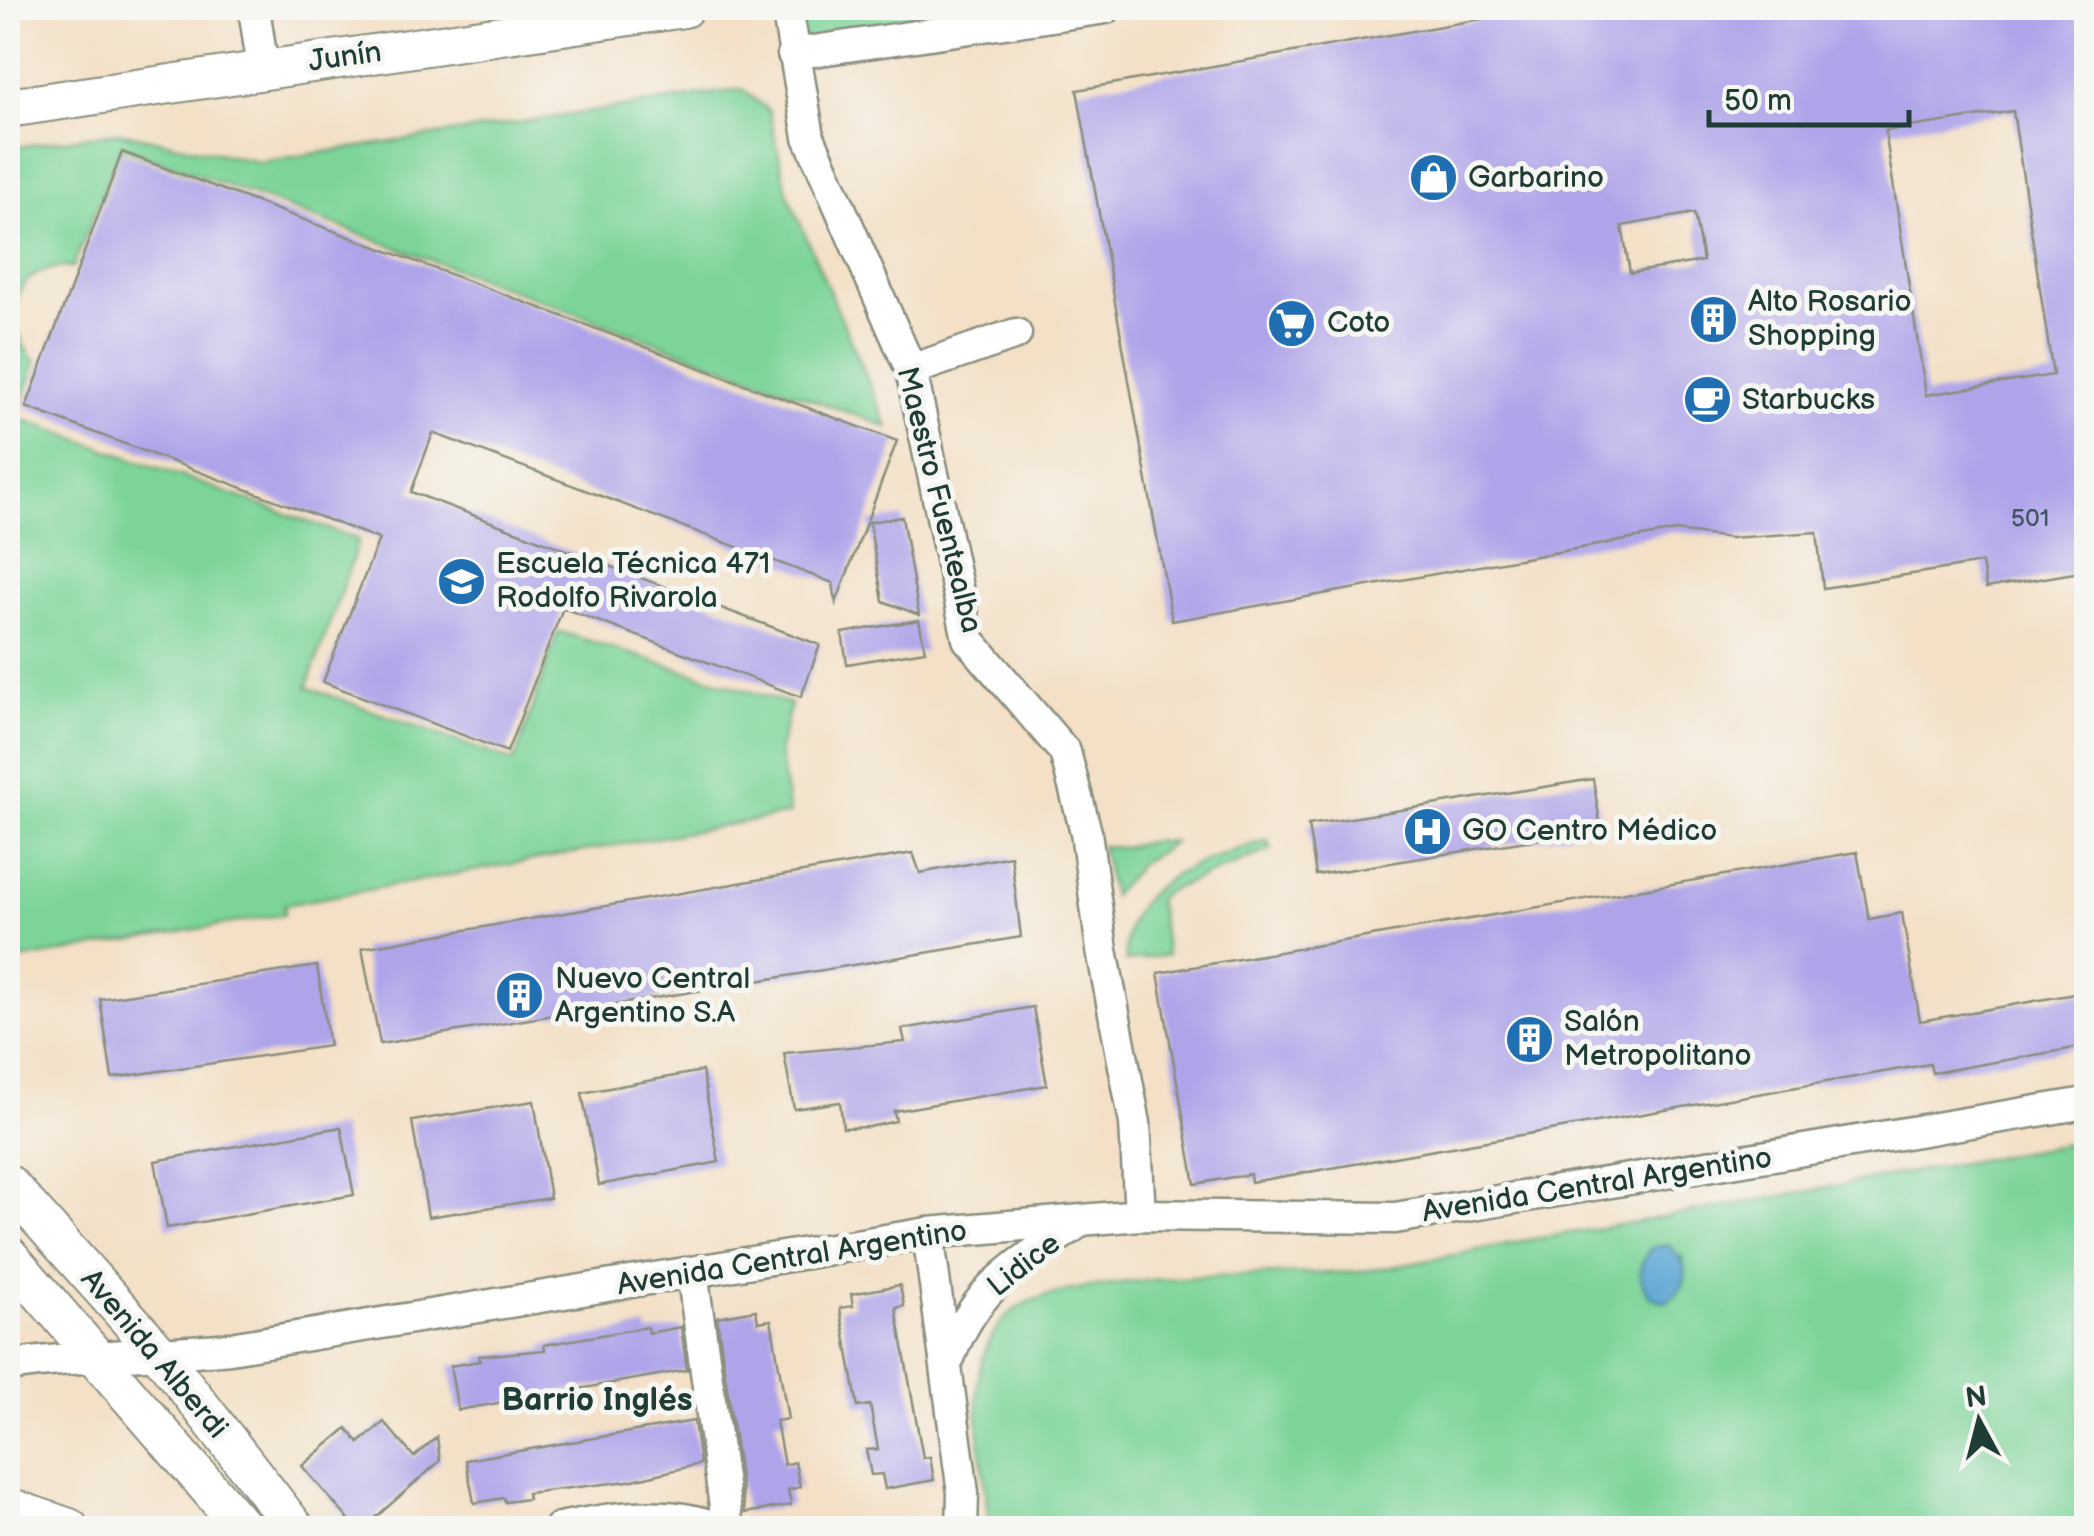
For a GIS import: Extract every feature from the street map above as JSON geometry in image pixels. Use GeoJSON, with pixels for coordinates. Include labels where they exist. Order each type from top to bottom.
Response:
{"type":"FeatureCollection","features":[{"type":"Feature","properties":{"kind":"main road","name":"Junín"},"geometry":{"type":"LineString","coordinates":[[8,108],[684,8]]}},
{"type":"Feature","properties":{"kind":"main road","name":"Avenida Alberdi"},"geometry":{"type":"LineString","coordinates":[[8,1184],[160,1355],[295,1528]]}},
{"type":"Feature","properties":{"kind":"main road","name":"Avenida Alberdi"},"geometry":{"type":"LineString","coordinates":[[8,1255],[243,1528]]}},
{"type":"Feature","properties":{"kind":"main road"},"geometry":{"type":"LineString","coordinates":[[8,1507],[70,1528]]}},
{"type":"Feature","properties":{"kind":"street"},"geometry":{"type":"LineString","coordinates":[[254,8],[263,69]]}},
{"type":"Feature","properties":{"kind":"street","name":"Maestro Fuentealba"},"geometry":{"type":"LineString","coordinates":[[786,8],[809,137],[911,370],[968,639],[1064,752],[1086,832],[1102,950],[1134,1122],[1140,1214]]}},
{"type":"Feature","properties":{"kind":"street"},"geometry":{"type":"LineString","coordinates":[[794,54],[1106,8]]}},
{"type":"Feature","properties":{"kind":"street"},"geometry":{"type":"LineString","coordinates":[[911,370],[1016,334]]}},
{"type":"Feature","properties":{"kind":"street","name":"Avenida Central Argentino"},"geometry":{"type":"LineString","coordinates":[[8,1366],[93,1354],[160,1355],[230,1348],[928,1232],[1078,1223],[1140,1214],[1394,1218],[2086,1103]]}},
{"type":"Feature","properties":{"kind":"street","name":"Lidice"},"geometry":{"type":"LineString","coordinates":[[947,1362],[964,1317],[1003,1275],[1078,1223]]}},
{"type":"Feature","properties":{"kind":"street","name":"Lidice"},"geometry":{"type":"LineString","coordinates":[[928,1232],[963,1493],[962,1528]]}},
{"type":"Feature","properties":{"kind":"street"},"geometry":{"type":"LineString","coordinates":[[692,1272],[728,1528]]}},
{"type":"Feature","properties":{"kind":"street"},"geometry":{"type":"LineString","coordinates":[[560,1528],[657,1517],[698,1521],[716,1528]]}},
{"type":"Feature","properties":{"kind":"green space"},"geometry":{"type":"Polygon","coordinates":[[[787,8],[1106,8],[793,54],[787,8]]]}},
{"type":"Feature","properties":{"kind":"green space"},"geometry":{"type":"Polygon","coordinates":[[[742,89],[769,111],[788,195],[888,427],[121,147],[73,267],[35,275],[23,285],[17,298],[17,330],[36,363],[16,417],[359,540],[307,687],[514,762],[558,631],[791,704],[779,749],[789,814],[284,905],[285,914],[8,962],[8,148],[118,132],[259,162],[742,89]]]}},
{"type":"Feature","properties":{"kind":"green space"},"geometry":{"type":"Polygon","coordinates":[[[1267,840],[1272,849],[1165,892],[1157,899],[1167,955],[1126,961],[1127,933],[1136,910],[1151,892],[1193,866],[1267,840]]]}},
{"type":"Feature","properties":{"kind":"green space"},"geometry":{"type":"Polygon","coordinates":[[[1154,841],[1174,842],[1141,863],[1112,896],[1101,846],[1120,848],[1154,841]]]}},
{"type":"Feature","properties":{"kind":"green space"},"geometry":{"type":"Polygon","coordinates":[[[2086,1141],[2086,1528],[988,1528],[978,1414],[983,1358],[993,1334],[1012,1312],[1035,1300],[1071,1290],[1164,1279],[1383,1268],[2086,1141]],[[1682,1256],[1650,1297],[1667,1301],[1678,1292],[1684,1282],[1682,1256]]]}},
{"type":"Feature","properties":{"kind":"water"},"geometry":{"type":"Polygon","coordinates":[[[1667,1245],[1681,1259],[1685,1274],[1680,1289],[1666,1302],[1650,1297],[1640,1272],[1651,1248],[1667,1245]]]}},
{"type":"Feature","properties":{"kind":"building"},"geometry":{"type":"Polygon","coordinates":[[[1544,8],[2086,8],[2086,571],[1986,588],[1982,563],[1823,588],[1817,532],[1730,538],[1676,531],[1172,621],[1077,90],[1544,8]],[[2013,111],[1885,131],[1926,395],[2053,375],[2013,111]],[[1694,213],[1622,226],[1630,273],[1703,261],[1694,213]]]}},
{"type":"Feature","properties":{"kind":"building"},"geometry":{"type":"Polygon","coordinates":[[[122,152],[897,441],[836,603],[833,583],[433,433],[411,492],[820,645],[801,697],[563,608],[507,752],[323,682],[379,539],[26,407],[122,152]]]}},
{"type":"Feature","properties":{"kind":"building"},"geometry":{"type":"Polygon","coordinates":[[[902,517],[919,615],[883,601],[869,522],[902,517]]]}},
{"type":"Feature","properties":{"kind":"building"},"geometry":{"type":"Polygon","coordinates":[[[919,620],[925,651],[847,664],[842,633],[919,620]]]}},
{"type":"Feature","properties":{"kind":"building","name":"GO Centro Médico"},"geometry":{"type":"Polygon","coordinates":[[[1593,779],[1601,829],[1316,875],[1308,825],[1593,779]]]}},
{"type":"Feature","properties":{"kind":"building","name":"Salón Metropolitano"},"geometry":{"type":"Polygon","coordinates":[[[1857,852],[1869,919],[1902,913],[1920,1021],[2086,992],[2086,1046],[1932,1073],[1930,1064],[1251,1182],[1250,1174],[1195,1184],[1158,973],[1857,852]]]}},
{"type":"Feature","properties":{"kind":"building","name":"Nuevo Central Argentino S.A"},"geometry":{"type":"Polygon","coordinates":[[[913,853],[920,873],[1011,856],[1021,937],[380,1044],[362,948],[913,853]]]}},
{"type":"Feature","properties":{"kind":"building"},"geometry":{"type":"Polygon","coordinates":[[[317,966],[329,1046],[112,1078],[100,999],[317,966]]]}},
{"type":"Feature","properties":{"kind":"building"},"geometry":{"type":"Polygon","coordinates":[[[1033,1007],[1047,1085],[894,1111],[896,1121],[869,1127],[843,1128],[840,1102],[794,1109],[784,1053],[905,1042],[902,1029],[1033,1007]]]}},
{"type":"Feature","properties":{"kind":"building"},"geometry":{"type":"Polygon","coordinates":[[[702,1071],[719,1162],[599,1185],[582,1093],[702,1071]]]}},
{"type":"Feature","properties":{"kind":"building"},"geometry":{"type":"Polygon","coordinates":[[[534,1101],[550,1198],[428,1217],[412,1121],[534,1101]]]}},
{"type":"Feature","properties":{"kind":"building"},"geometry":{"type":"Polygon","coordinates":[[[341,1127],[354,1195],[167,1228],[155,1161],[341,1127]]]}},
{"type":"Feature","properties":{"kind":"building"},"geometry":{"type":"Polygon","coordinates":[[[900,1285],[904,1306],[896,1308],[923,1458],[930,1457],[934,1480],[885,1489],[882,1474],[871,1475],[866,1450],[878,1449],[870,1405],[858,1407],[840,1308],[853,1306],[851,1294],[900,1285]]]}},
{"type":"Feature","properties":{"kind":"building"},"geometry":{"type":"Polygon","coordinates":[[[756,1310],[758,1322],[771,1320],[788,1419],[776,1421],[784,1465],[795,1462],[800,1487],[788,1490],[791,1505],[745,1513],[717,1317],[756,1310]]]}},
{"type":"Feature","properties":{"kind":"building"},"geometry":{"type":"Polygon","coordinates":[[[647,1327],[648,1333],[681,1327],[687,1370],[458,1410],[450,1366],[480,1361],[479,1356],[545,1350],[544,1345],[647,1327]]]}},
{"type":"Feature","properties":{"kind":"building"},"geometry":{"type":"Polygon","coordinates":[[[694,1421],[700,1464],[629,1481],[527,1493],[528,1499],[474,1503],[466,1460],[694,1421]]]}},
{"type":"Feature","properties":{"kind":"building"},"geometry":{"type":"Polygon","coordinates":[[[384,1422],[414,1457],[437,1437],[440,1461],[376,1517],[386,1528],[356,1528],[302,1466],[347,1428],[359,1443],[384,1422]]]}},
{"type":"Feature","properties":{"kind":"place","name":"Garbarino"},"geometry":{"type":"Point","coordinates":[1433,178]}},
{"type":"Feature","properties":{"kind":"place","name":"Alto Rosario Shopping"},"geometry":{"type":"Point","coordinates":[1713,319]}},
{"type":"Feature","properties":{"kind":"place","name":"Coto"},"geometry":{"type":"Point","coordinates":[1292,323]}},
{"type":"Feature","properties":{"kind":"place","name":"Starbucks"},"geometry":{"type":"Point","coordinates":[1707,400]}},
{"type":"Feature","properties":{"kind":"place","name":"Escuela Técnica 471 Rodolfo Rivarola"},"geometry":{"type":"Point","coordinates":[461,581]}},
{"type":"Feature","properties":{"kind":"place","name":"GO Centro Médico"},"geometry":{"type":"Point","coordinates":[1427,831]}},
{"type":"Feature","properties":{"kind":"place","name":"Nuevo Central Argentino S.A"},"geometry":{"type":"Point","coordinates":[520,996]}},
{"type":"Feature","properties":{"kind":"place","name":"Salón Metropolitano"},"geometry":{"type":"Point","coordinates":[1529,1039]}},
{"type":"Feature","properties":{"kind":"district","name":"Barrio Inglés"},"geometry":{"type":"Point","coordinates":[597,1400]}}]}
